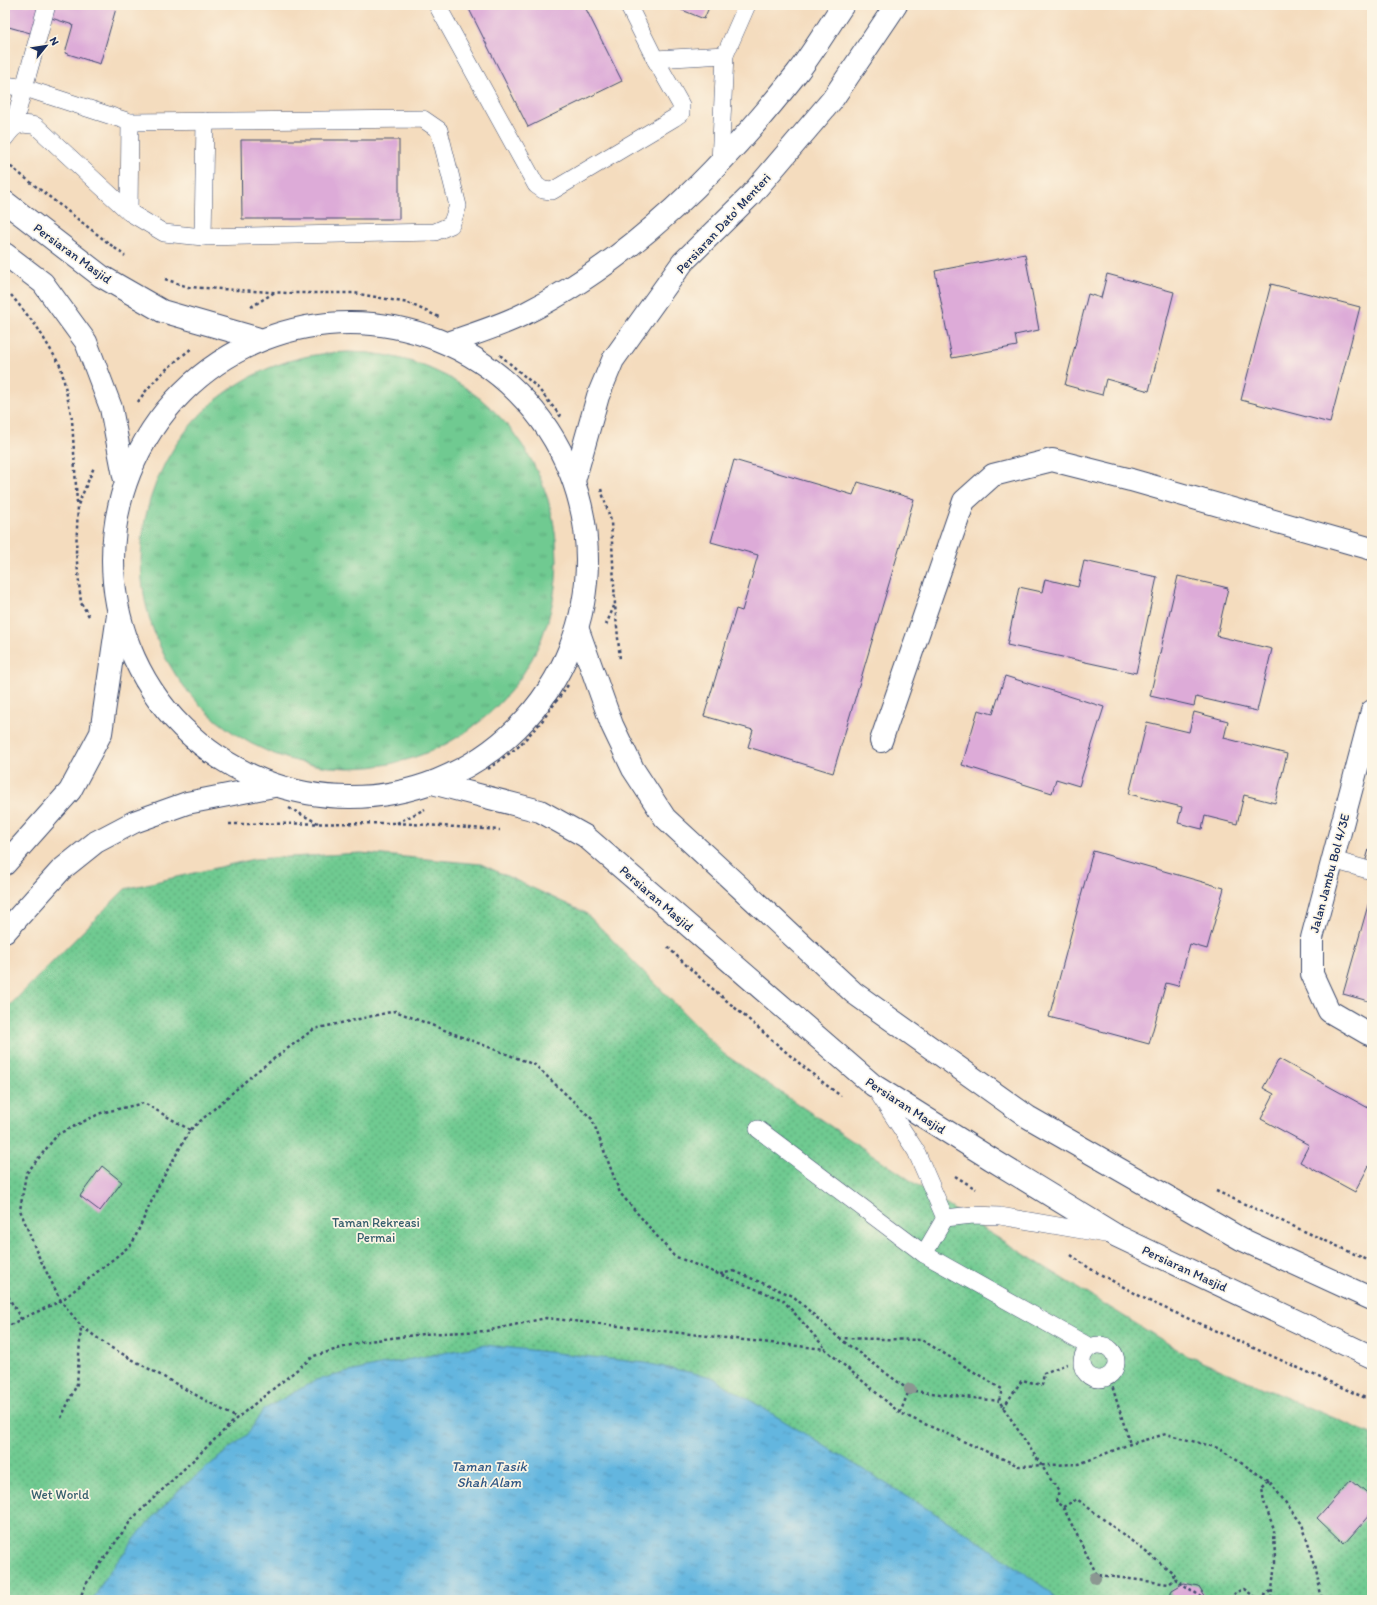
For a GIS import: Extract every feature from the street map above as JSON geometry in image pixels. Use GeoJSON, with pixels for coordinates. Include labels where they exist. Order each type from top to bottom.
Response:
{"type":"FeatureCollection","features":[{"type":"Feature","properties":{"kind":"main road"},"geometry":{"type":"LineString","coordinates":[[448,343],[523,314],[554,298],[608,264],[677,207],[720,163],[798,72],[843,5]]}},
{"type":"Feature","properties":{"kind":"main road","name":"Persiaran Dato' Menteri"},"geometry":{"type":"LineString","coordinates":[[574,481],[598,396],[613,360],[683,262],[751,195],[832,100],[896,5]]}},
{"type":"Feature","properties":{"kind":"main road","name":"Persiaran Masjid"},"geometry":{"type":"LineString","coordinates":[[5,202],[101,276],[162,310],[256,338]]}},
{"type":"Feature","properties":{"kind":"main road"},"geometry":{"type":"LineString","coordinates":[[5,254],[43,283],[86,342],[111,408],[124,476],[113,540],[118,612],[101,733],[70,791],[5,864]]}},
{"type":"Feature","properties":{"kind":"main road"},"geometry":{"type":"LineString","coordinates":[[118,612],[139,670],[174,720],[220,759],[274,786],[356,799],[436,784],[498,748],[547,696],[578,630],[588,556],[574,481],[545,424],[502,377],[448,343],[384,324],[317,324],[256,338],[202,374],[160,416],[124,476]]}},
{"type":"Feature","properties":{"kind":"main road"},"geometry":{"type":"LineString","coordinates":[[880,741],[964,501],[993,475],[1052,460],[1372,549]]}},
{"type":"Feature","properties":{"kind":"main road"},"geometry":{"type":"LineString","coordinates":[[578,630],[612,725],[633,769],[665,818],[854,994],[1028,1117],[1241,1239],[1372,1299]]}},
{"type":"Feature","properties":{"kind":"main road","name":"Jalan Jambu Bol 4/3E"},"geometry":{"type":"LineString","coordinates":[[1372,714],[1312,938],[1312,974],[1329,1011],[1372,1035]]}},
{"type":"Feature","properties":{"kind":"main road","name":"Persiaran Masjid"},"geometry":{"type":"LineString","coordinates":[[436,784],[540,811],[585,836],[873,1085],[1117,1236],[1372,1357]]}},
{"type":"Feature","properties":{"kind":"main road"},"geometry":{"type":"LineString","coordinates":[[5,932],[61,870],[96,842],[134,822],[187,803],[274,786]]}},
{"type":"Feature","properties":{"kind":"lane"},"geometry":{"type":"LineString","coordinates":[[9,132],[25,88],[47,5]]}},
{"type":"Feature","properties":{"kind":"lane"},"geometry":{"type":"LineString","coordinates":[[437,5],[536,185],[543,190],[552,190],[680,113],[681,104],[655,59],[628,5]]}},
{"type":"Feature","properties":{"kind":"lane"},"geometry":{"type":"LineString","coordinates":[[720,163],[725,55],[747,5]]}},
{"type":"Feature","properties":{"kind":"lane"},"geometry":{"type":"LineString","coordinates":[[655,59],[725,55]]}},
{"type":"Feature","properties":{"kind":"lane"},"geometry":{"type":"LineString","coordinates":[[5,85],[25,88],[130,122],[423,119],[439,130],[458,206],[451,225],[435,232],[203,237],[164,233],[130,212],[36,126],[23,123],[9,132]]}},
{"type":"Feature","properties":{"kind":"lane"},"geometry":{"type":"LineString","coordinates":[[203,237],[205,121]]}},
{"type":"Feature","properties":{"kind":"lane"},"geometry":{"type":"LineString","coordinates":[[130,122],[130,212]]}},
{"type":"Feature","properties":{"kind":"lane"},"geometry":{"type":"LineString","coordinates":[[1333,860],[1372,871]]}},
{"type":"Feature","properties":{"kind":"lane"},"geometry":{"type":"LineString","coordinates":[[873,1085],[916,1151],[945,1218]]}},
{"type":"Feature","properties":{"kind":"lane"},"geometry":{"type":"LineString","coordinates":[[758,1129],[924,1254],[1086,1352]]}},
{"type":"Feature","properties":{"kind":"lane"},"geometry":{"type":"LineString","coordinates":[[945,1218],[973,1215],[1000,1216],[1117,1236]]}},
{"type":"Feature","properties":{"kind":"lane"},"geometry":{"type":"LineString","coordinates":[[924,1254],[945,1218]]}},
{"type":"Feature","properties":{"kind":"lane"},"geometry":{"type":"LineString","coordinates":[[1101,1344],[1107,1346],[1116,1355],[1116,1366],[1109,1376],[1097,1379],[1087,1374],[1083,1369],[1086,1352],[1101,1344]]}},
{"type":"Feature","properties":{"kind":"path"},"geometry":{"type":"LineString","coordinates":[[5,162],[129,259]]}},
{"type":"Feature","properties":{"kind":"path"},"geometry":{"type":"LineString","coordinates":[[160,278],[188,287],[276,292],[354,293],[408,304],[474,334],[502,356],[537,387],[561,416],[582,451],[602,493],[612,521],[615,605],[620,664]]}},
{"type":"Feature","properties":{"kind":"path"},"geometry":{"type":"LineString","coordinates":[[78,506],[91,473],[146,390],[174,362],[219,327],[276,292]]}},
{"type":"Feature","properties":{"kind":"path"},"geometry":{"type":"LineString","coordinates":[[10,294],[37,328],[61,367],[72,418],[78,506],[76,552],[81,602],[95,627],[157,717],[184,746],[214,768],[253,790],[318,823]]}},
{"type":"Feature","properties":{"kind":"path"},"geometry":{"type":"LineString","coordinates":[[397,823],[457,790],[518,747],[542,721],[588,657],[600,639],[615,605]]}},
{"type":"Feature","properties":{"kind":"path"},"geometry":{"type":"LineString","coordinates":[[223,824],[397,823],[504,831]]}},
{"type":"Feature","properties":{"kind":"path"},"geometry":{"type":"LineString","coordinates":[[664,943],[679,959],[808,1071],[846,1100]]}},
{"type":"Feature","properties":{"kind":"path"},"geometry":{"type":"LineString","coordinates":[[5,1328],[21,1318],[61,1301],[132,1244],[159,1185],[190,1130],[256,1072],[314,1029],[395,1012],[534,1065],[592,1119],[620,1193],[674,1256],[783,1300],[825,1349],[900,1413],[1019,1466],[1079,1464],[1130,1444],[1166,1434],[1218,1448],[1269,1481],[1302,1524],[1315,1564],[1322,1600]]}},
{"type":"Feature","properties":{"kind":"path"},"geometry":{"type":"LineString","coordinates":[[190,1130],[144,1103],[101,1113],[58,1134],[26,1174],[20,1210],[37,1253],[61,1301],[81,1326],[110,1347],[237,1418]]}},
{"type":"Feature","properties":{"kind":"path"},"geometry":{"type":"LineString","coordinates":[[916,1151],[981,1192]]}},
{"type":"Feature","properties":{"kind":"path"},"geometry":{"type":"LineString","coordinates":[[1215,1190],[1372,1262]]}},
{"type":"Feature","properties":{"kind":"path"},"geometry":{"type":"LineString","coordinates":[[1070,1254],[1089,1268],[1149,1300],[1372,1400]]}},
{"type":"Feature","properties":{"kind":"path"},"geometry":{"type":"LineString","coordinates":[[720,1275],[734,1271],[793,1296],[839,1338],[906,1388],[906,1392],[908,1393],[900,1413]]}},
{"type":"Feature","properties":{"kind":"path"},"geometry":{"type":"LineString","coordinates":[[5,1291],[21,1318]]}},
{"type":"Feature","properties":{"kind":"path"},"geometry":{"type":"LineString","coordinates":[[79,1600],[86,1584],[132,1519],[237,1418],[314,1356],[361,1342],[423,1334],[486,1331],[546,1318],[825,1349]]}},
{"type":"Feature","properties":{"kind":"path"},"geometry":{"type":"LineString","coordinates":[[61,1418],[77,1384],[81,1326]]}},
{"type":"Feature","properties":{"kind":"path"},"geometry":{"type":"LineString","coordinates":[[839,1338],[922,1340],[1002,1389],[999,1401],[1059,1492],[1056,1502],[1063,1507],[1096,1573],[1100,1575],[1169,1584],[1175,1579]]}},
{"type":"Feature","properties":{"kind":"path"},"geometry":{"type":"LineString","coordinates":[[1003,1408],[1022,1380],[1042,1385],[1044,1373],[1086,1352]]}},
{"type":"Feature","properties":{"kind":"path"},"geometry":{"type":"LineString","coordinates":[[1109,1376],[1130,1444]]}},
{"type":"Feature","properties":{"kind":"path"},"geometry":{"type":"LineString","coordinates":[[906,1388],[909,1386],[913,1387],[914,1391]]}},
{"type":"Feature","properties":{"kind":"path"},"geometry":{"type":"LineString","coordinates":[[908,1393],[910,1394],[914,1391],[999,1401]]}},
{"type":"Feature","properties":{"kind":"path"},"geometry":{"type":"LineString","coordinates":[[1269,1481],[1262,1488],[1264,1502],[1274,1529],[1275,1562],[1271,1600]]}},
{"type":"Feature","properties":{"kind":"path"},"geometry":{"type":"LineString","coordinates":[[1063,1507],[1077,1499],[1172,1572],[1175,1579],[1206,1600]]}},
{"type":"Feature","properties":{"kind":"path"},"geometry":{"type":"LineString","coordinates":[[1096,1573],[1092,1575],[1092,1579],[1095,1581],[1099,1580],[1100,1575]]}},
{"type":"Feature","properties":{"kind":"path"},"geometry":{"type":"LineString","coordinates":[[1230,1600],[1236,1592],[1244,1589],[1258,1600],[1272,1591]]}},
{"type":"Feature","properties":{"kind":"green space"},"geometry":{"type":"Polygon","coordinates":[[[349,352],[390,356],[429,368],[465,387],[496,413],[522,444],[541,480],[553,519],[557,560],[553,601],[541,640],[522,676],[496,707],[465,733],[429,752],[390,764],[349,768],[308,764],[269,752],[233,733],[202,707],[176,676],[157,640],[145,601],[141,560],[145,519],[157,480],[176,444],[202,413],[233,387],[269,368],[308,356],[349,352]]]}},
{"type":"Feature","properties":{"kind":"green space","name":"Taman Rekreasi Permai"},"geometry":{"type":"Polygon","coordinates":[[[361,853],[481,864],[586,913],[724,1054],[969,1220],[1188,1356],[1372,1434],[1372,1600],[5,1600],[5,1010],[125,889],[254,859],[361,853]]]}},
{"type":"Feature","properties":{"kind":"water","name":"Taman Tasik Shah Alam"},"geometry":{"type":"Polygon","coordinates":[[[485,1345],[645,1363],[712,1377],[970,1535],[1049,1591],[1056,1600],[93,1600],[106,1576],[140,1532],[180,1489],[248,1434],[263,1410],[316,1380],[375,1366],[485,1345]]]}},
{"type":"Feature","properties":{"kind":"building"},"geometry":{"type":"Polygon","coordinates":[[[5,5],[117,5],[100,64],[65,53],[73,25],[39,14],[34,34],[5,26],[5,5]]]}},
{"type":"Feature","properties":{"kind":"building"},"geometry":{"type":"Polygon","coordinates":[[[467,5],[584,5],[622,81],[528,127],[467,5]]]}},
{"type":"Feature","properties":{"kind":"building"},"geometry":{"type":"Polygon","coordinates":[[[670,5],[710,5],[704,19],[670,5]]]}},
{"type":"Feature","properties":{"kind":"building"},"geometry":{"type":"Polygon","coordinates":[[[241,140],[399,140],[399,219],[242,219],[241,140]]]}},
{"type":"Feature","properties":{"kind":"building"},"geometry":{"type":"Polygon","coordinates":[[[1025,254],[1039,330],[1015,335],[1017,346],[952,358],[935,271],[1025,254]]]}},
{"type":"Feature","properties":{"kind":"building"},"geometry":{"type":"Polygon","coordinates":[[[1107,274],[1174,292],[1149,391],[1106,379],[1102,395],[1065,385],[1088,294],[1101,298],[1107,274]]]}},
{"type":"Feature","properties":{"kind":"building"},"geometry":{"type":"Polygon","coordinates":[[[1271,284],[1360,307],[1330,423],[1241,400],[1271,284]]]}},
{"type":"Feature","properties":{"kind":"building"},"geometry":{"type":"Polygon","coordinates":[[[734,460],[853,495],[858,482],[914,499],[833,773],[748,747],[753,730],[704,716],[736,609],[742,611],[758,555],[711,542],[734,460]]]}},
{"type":"Feature","properties":{"kind":"building"},"geometry":{"type":"Polygon","coordinates":[[[1084,561],[1157,577],[1136,673],[1007,645],[1019,587],[1042,592],[1045,579],[1078,587],[1084,561]]]}},
{"type":"Feature","properties":{"kind":"building"},"geometry":{"type":"Polygon","coordinates":[[[1178,576],[1228,588],[1217,636],[1272,649],[1257,711],[1196,697],[1194,706],[1150,696],[1178,576]]]}},
{"type":"Feature","properties":{"kind":"building"},"geometry":{"type":"Polygon","coordinates":[[[1005,676],[1104,707],[1079,786],[1056,779],[1052,793],[962,765],[978,710],[993,714],[1005,676]]]}},
{"type":"Feature","properties":{"kind":"building"},"geometry":{"type":"Polygon","coordinates":[[[1194,712],[1228,721],[1224,738],[1287,754],[1275,803],[1244,795],[1237,824],[1205,816],[1202,829],[1178,823],[1182,807],[1129,794],[1147,722],[1189,732],[1194,712]]]}},
{"type":"Feature","properties":{"kind":"building"},"geometry":{"type":"Polygon","coordinates":[[[1372,839],[1372,865],[1365,863],[1372,839]]]}},
{"type":"Feature","properties":{"kind":"building"},"geometry":{"type":"Polygon","coordinates":[[[1093,851],[1224,888],[1207,949],[1190,944],[1178,986],[1166,983],[1149,1044],[1049,1017],[1093,851]]]}},
{"type":"Feature","properties":{"kind":"building"},"geometry":{"type":"Polygon","coordinates":[[[1372,891],[1372,1002],[1343,994],[1372,891]]]}},
{"type":"Feature","properties":{"kind":"building"},"geometry":{"type":"Polygon","coordinates":[[[1279,1059],[1372,1110],[1372,1160],[1355,1192],[1300,1162],[1309,1145],[1261,1119],[1274,1094],[1263,1088],[1279,1059]]]}},
{"type":"Feature","properties":{"kind":"building"},"geometry":{"type":"Polygon","coordinates":[[[102,1166],[122,1182],[100,1211],[80,1196],[102,1166]]]}},
{"type":"Feature","properties":{"kind":"building"},"geometry":{"type":"Polygon","coordinates":[[[1351,1480],[1372,1498],[1372,1512],[1344,1544],[1317,1518],[1351,1480]]]}},
{"type":"Feature","properties":{"kind":"building"},"geometry":{"type":"Polygon","coordinates":[[[1184,1583],[1198,1586],[1206,1600],[1169,1600],[1172,1590],[1184,1583]]]}},
{"type":"Feature","properties":{"kind":"park label","name":"Wet World"},"geometry":{"type":"Point","coordinates":[60,1494]}}]}
